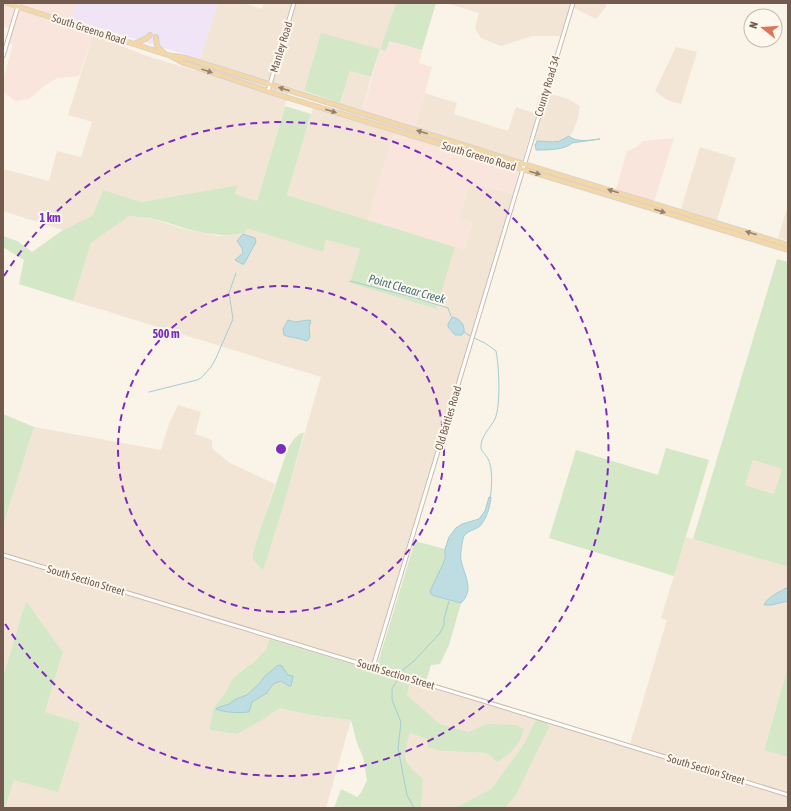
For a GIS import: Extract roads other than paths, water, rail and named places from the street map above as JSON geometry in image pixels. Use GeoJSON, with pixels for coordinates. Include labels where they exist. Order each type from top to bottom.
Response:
{"type":"FeatureCollection","features":[{"type":"Feature","properties":{"kind":"main road","name":"South Greeno Road"},"geometry":{"type":"LineString","coordinates":[[7,3],[18,5],[166,54],[184,63],[268,91],[788,250]]}},
{"type":"Feature","properties":{"kind":"main road"},"geometry":{"type":"LineString","coordinates":[[134,44],[150,35]]}},
{"type":"Feature","properties":{"kind":"main road"},"geometry":{"type":"LineString","coordinates":[[156,37],[157,46],[166,54]]}},
{"type":"Feature","properties":{"kind":"main road","name":"South Greeno Road"},"geometry":{"type":"LineString","coordinates":[[171,56],[186,58],[788,245]]}},
{"type":"Feature","properties":{"kind":"street","name":"Manley Road"},"geometry":{"type":"LineString","coordinates":[[268,91],[294,3]]}},
{"type":"Feature","properties":{"kind":"street","name":"County Road 34"},"geometry":{"type":"LineString","coordinates":[[522,169],[573,3]]}},
{"type":"Feature","properties":{"kind":"street"},"geometry":{"type":"LineString","coordinates":[[3,56],[18,5]]}},
{"type":"Feature","properties":{"kind":"street","name":"Old Battles Road"},"geometry":{"type":"LineString","coordinates":[[372,667],[522,169]]}},
{"type":"Feature","properties":{"kind":"street","name":"South Section Street"},"geometry":{"type":"LineString","coordinates":[[3,555],[788,795]]}},
{"type":"Feature","properties":{"kind":"water"},"geometry":{"type":"Polygon","coordinates":[[[569,136],[576,140],[600,139],[572,143],[565,147],[550,150],[536,150],[535,144],[537,141],[558,142],[569,136]]]}},
{"type":"Feature","properties":{"kind":"water"},"geometry":{"type":"Polygon","coordinates":[[[243,234],[255,238],[256,242],[244,264],[242,264],[235,260],[243,253],[242,248],[237,241],[243,234]]]}},
{"type":"Feature","properties":{"kind":"water"},"geometry":{"type":"Polygon","coordinates":[[[452,317],[459,320],[462,324],[464,332],[462,335],[455,335],[448,327],[452,317]]]}},
{"type":"Feature","properties":{"kind":"water"},"geometry":{"type":"Polygon","coordinates":[[[288,320],[295,322],[311,321],[309,327],[310,337],[308,340],[306,341],[284,335],[283,329],[288,320]]]}},
{"type":"Feature","properties":{"kind":"water"},"geometry":{"type":"Polygon","coordinates":[[[489,497],[491,497],[490,505],[485,520],[480,526],[468,532],[463,539],[461,558],[468,588],[465,598],[461,603],[431,594],[430,591],[445,558],[445,549],[449,537],[456,528],[462,524],[479,519],[485,511],[489,497]]]}},
{"type":"Feature","properties":{"kind":"water"},"geometry":{"type":"Polygon","coordinates":[[[788,587],[788,601],[764,605],[771,597],[788,587]]]}},
{"type":"Feature","properties":{"kind":"water"},"geometry":{"type":"Polygon","coordinates":[[[278,665],[282,666],[288,675],[293,676],[291,686],[281,681],[273,684],[267,693],[252,702],[249,712],[241,713],[216,709],[247,695],[278,665]]]}},
{"type":"Feature","properties":{"kind":"waterway","name":"Point Cleaar Creek"},"geometry":{"type":"LineString","coordinates":[[149,392],[197,380],[201,378],[211,367],[233,319],[229,293],[236,273]]}},
{"type":"Feature","properties":{"kind":"waterway","name":"Point Cleaar Creek"},"geometry":{"type":"LineString","coordinates":[[350,281],[448,308],[451,316]]}},
{"type":"Feature","properties":{"kind":"waterway","name":"Point Cleaar Creek"},"geometry":{"type":"LineString","coordinates":[[464,332],[470,336]]}},
{"type":"Feature","properties":{"kind":"waterway"},"geometry":{"type":"LineString","coordinates":[[474,338],[485,343],[496,351],[498,366],[499,395],[497,413],[481,442],[481,449],[490,462],[491,467],[492,484],[490,498]]}},
{"type":"Feature","properties":{"kind":"waterway"},"geometry":{"type":"LineString","coordinates":[[399,673],[414,661],[440,633],[444,625],[444,619],[449,601]]}},
{"type":"Feature","properties":{"kind":"waterway","name":"Point Cleaar Creek"},"geometry":{"type":"LineString","coordinates":[[398,679],[392,689],[392,700],[401,722],[398,748],[407,795],[414,808]]}}]}
